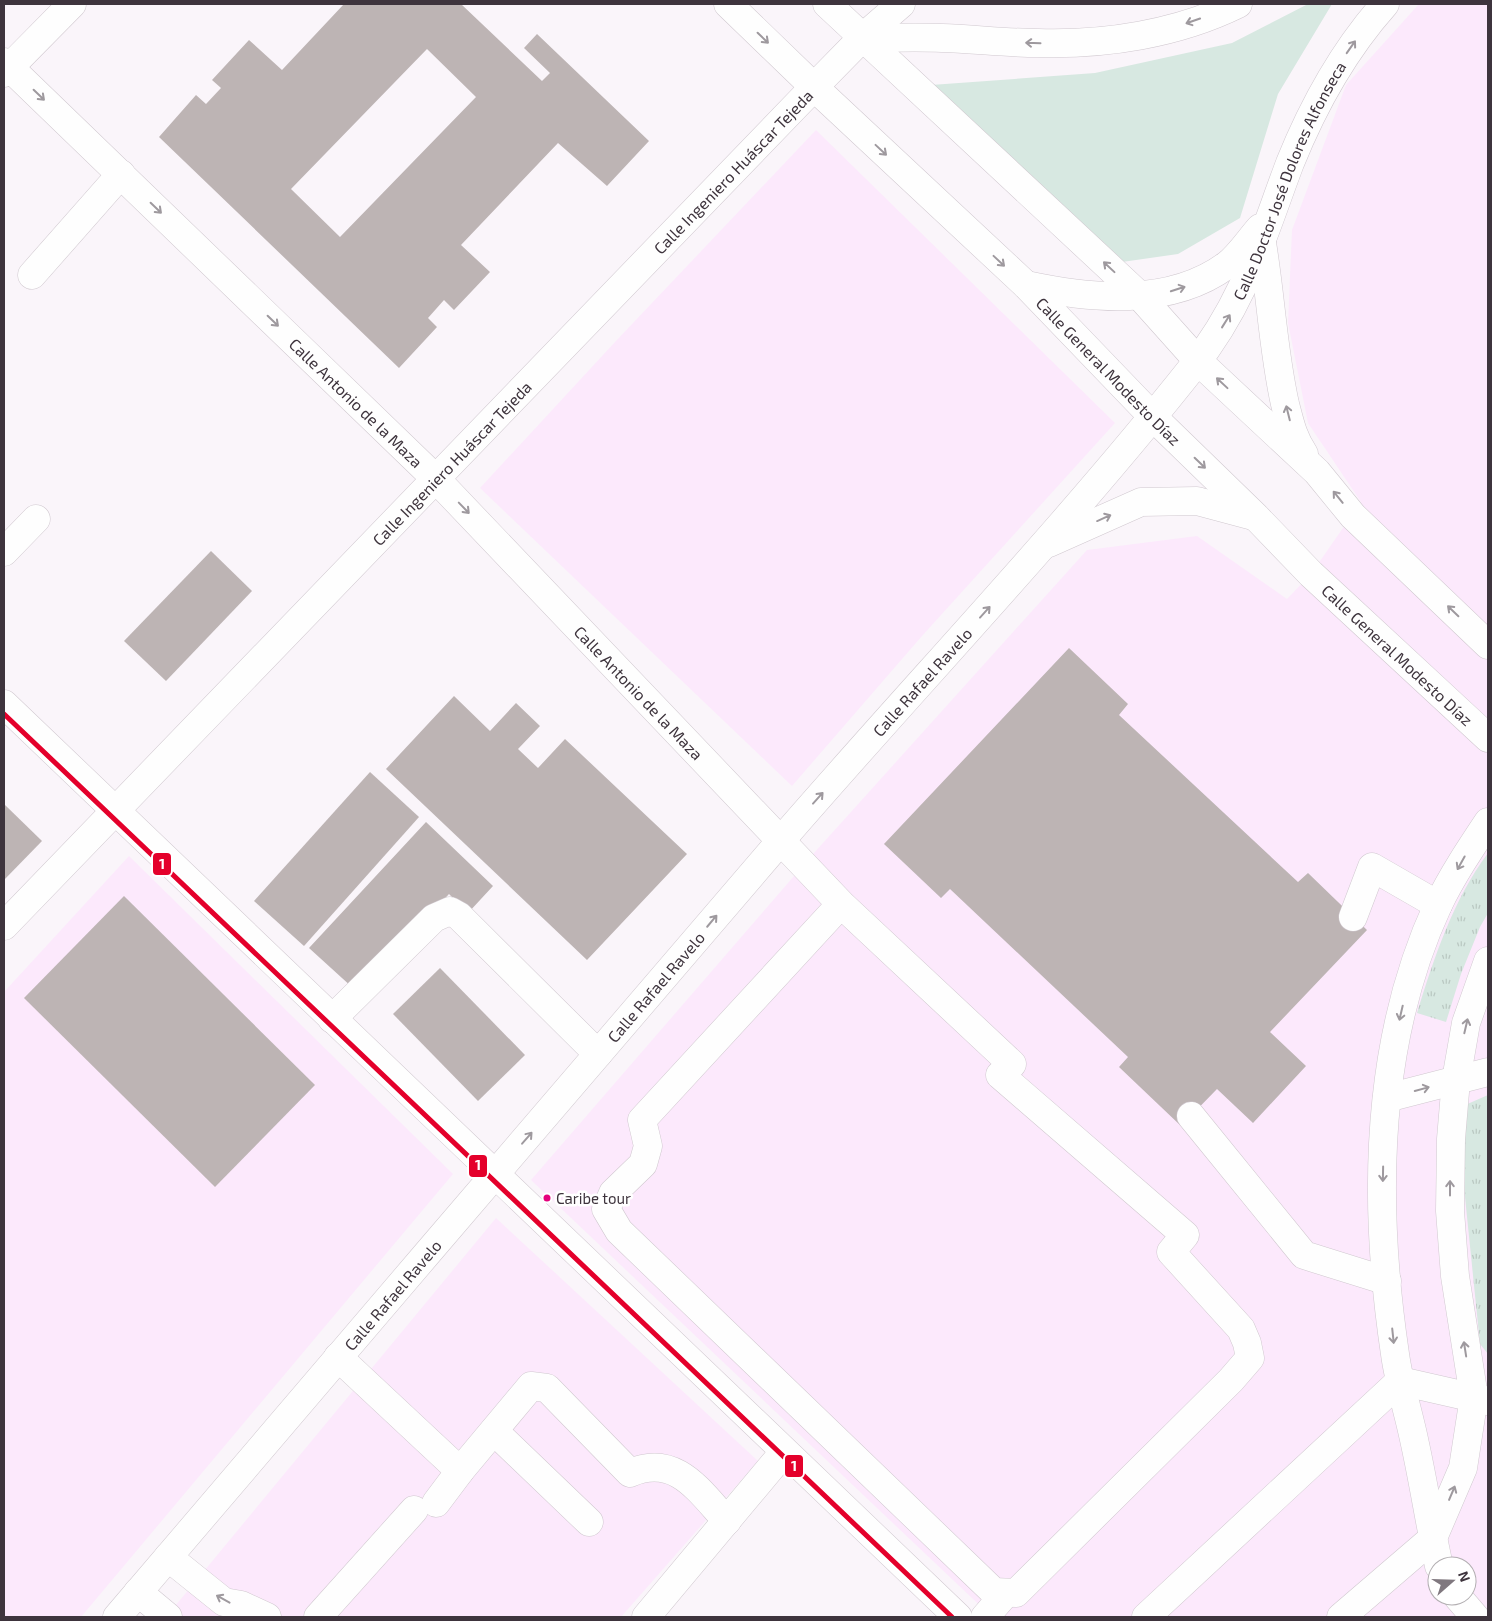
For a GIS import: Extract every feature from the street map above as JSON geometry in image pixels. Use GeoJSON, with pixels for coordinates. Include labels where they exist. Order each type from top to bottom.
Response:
{"type":"FeatureCollection","features":[{"type":"Feature","properties":{"kind":"street"},"geometry":{"type":"LineString","coordinates":[[6,67],[72,4]]}},
{"type":"Feature","properties":{"kind":"street","name":"Calle General Modesto Díaz"},"geometry":{"type":"LineString","coordinates":[[728,4],[1026,286],[1153,417],[1256,517],[1311,574],[1488,738]]}},
{"type":"Feature","properties":{"kind":"street"},"geometry":{"type":"LineString","coordinates":[[827,4],[1139,295],[1198,361],[1317,472]]}},
{"type":"Feature","properties":{"kind":"street","name":"Calle Ingeniero Huáscar Tejeda"},"geometry":{"type":"LineString","coordinates":[[4,926],[814,87],[862,38],[901,4]]}},
{"type":"Feature","properties":{"kind":"street"},"geometry":{"type":"LineString","coordinates":[[862,38],[942,38],[1038,43],[1093,41],[1140,36],[1183,24],[1238,4]]}},
{"type":"Feature","properties":{"kind":"street","name":"Calle Doctor José Dolores Alfonseca"},"geometry":{"type":"LineString","coordinates":[[1198,361],[1234,308],[1262,242],[1292,160],[1333,72],[1368,22],[1385,4]]}},
{"type":"Feature","properties":{"kind":"street","name":"Calle Antonio de la Maza"},"geometry":{"type":"LineString","coordinates":[[6,67],[121,174],[436,479],[841,904],[1012,1064],[1000,1075],[1185,1234],[1171,1252],[1241,1329],[1247,1343],[1250,1358],[1231,1380],[1016,1593],[1005,1594]]}},
{"type":"Feature","properties":{"kind":"street"},"geometry":{"type":"LineString","coordinates":[[32,275],[121,174]]}},
{"type":"Feature","properties":{"kind":"street"},"geometry":{"type":"LineString","coordinates":[[1026,286],[1089,296],[1169,292],[1196,283],[1228,265],[1273,213]]}},
{"type":"Feature","properties":{"kind":"street"},"geometry":{"type":"LineString","coordinates":[[1262,242],[1268,279],[1272,336],[1294,440],[1353,516],[1488,645]]}},
{"type":"Feature","properties":{"kind":"street","name":"Calle Rafael Ravelo"},"geometry":{"type":"LineString","coordinates":[[117,1617],[780,841],[1044,545],[1198,361]]}},
{"type":"Feature","properties":{"kind":"street"},"geometry":{"type":"LineString","coordinates":[[1044,545],[1141,502],[1197,501],[1256,517]]}},
{"type":"Feature","properties":{"kind":"street"},"geometry":{"type":"LineString","coordinates":[[4,552],[36,519]]}},
{"type":"Feature","properties":{"kind":"street"},"geometry":{"type":"LineString","coordinates":[[4,704],[958,1617]]}},
{"type":"Feature","properties":{"kind":"street"},"geometry":{"type":"LineString","coordinates":[[1437,1556],[1395,1355],[1387,1281],[1383,1200],[1383,1137],[1397,1032],[1415,963],[1438,905],[1466,855],[1488,822]]}},
{"type":"Feature","properties":{"kind":"street"},"geometry":{"type":"LineString","coordinates":[[1353,917],[1372,867],[1438,905]]}},
{"type":"Feature","properties":{"kind":"street"},"geometry":{"type":"LineString","coordinates":[[841,904],[642,1120],[648,1146],[643,1164],[613,1194],[606,1209],[619,1231],[994,1592],[1005,1594]]}},
{"type":"Feature","properties":{"kind":"street"},"geometry":{"type":"LineString","coordinates":[[332,1019],[434,918],[450,911],[459,916],[598,1054]]}},
{"type":"Feature","properties":{"kind":"street"},"geometry":{"type":"LineString","coordinates":[[1341,1617],[1433,1538],[1463,1468],[1481,1399],[1455,1276],[1450,1211],[1450,1139],[1456,1080],[1466,1023],[1488,961]]}},
{"type":"Feature","properties":{"kind":"street"},"geometry":{"type":"LineString","coordinates":[[1387,1098],[1488,1072]]}},
{"type":"Feature","properties":{"kind":"street"},"geometry":{"type":"LineString","coordinates":[[1191,1116],[1304,1255],[1387,1281]]}},
{"type":"Feature","properties":{"kind":"street"},"geometry":{"type":"LineString","coordinates":[[338,1357],[460,1471]]}},
{"type":"Feature","properties":{"kind":"street"},"geometry":{"type":"LineString","coordinates":[[1400,1381],[1481,1399]]}},
{"type":"Feature","properties":{"kind":"street"},"geometry":{"type":"LineString","coordinates":[[1146,1617],[1400,1381]]}},
{"type":"Feature","properties":{"kind":"street"},"geometry":{"type":"LineString","coordinates":[[318,1617],[460,1471],[531,1386],[547,1388],[630,1473],[645,1466],[677,1472],[689,1480],[727,1521]]}},
{"type":"Feature","properties":{"kind":"street"},"geometry":{"type":"LineString","coordinates":[[494,1431],[590,1522]]}},
{"type":"Feature","properties":{"kind":"street"},"geometry":{"type":"LineString","coordinates":[[646,1617],[784,1452]]}},
{"type":"Feature","properties":{"kind":"street"},"geometry":{"type":"LineString","coordinates":[[168,1557],[224,1602],[241,1605],[267,1617]]}},
{"type":"Feature","properties":{"kind":"street"},"geometry":{"type":"LineString","coordinates":[[138,1592],[168,1617]]}},
{"type":"Feature","properties":{"kind":"street"},"geometry":{"type":"LineString","coordinates":[[985,1617],[1005,1594]]}},
{"type":"Feature","properties":{"kind":"street"},"geometry":{"type":"LineString","coordinates":[[1466,1606],[1475,1617]]}},
{"type":"Feature","properties":{"kind":"shaded area"},"geometry":{"type":"Polygon","coordinates":[[[1419,4],[1488,4],[1488,1617],[992,1617],[531,1180],[814,853],[1087,550],[1197,536],[1287,599],[1311,574],[1361,502],[1308,423],[1288,323],[1292,230],[1346,85],[1419,4]]]}},
{"type":"Feature","properties":{"kind":"shaded area"},"geometry":{"type":"Polygon","coordinates":[[[816,130],[1115,423],[922,636],[792,786],[480,488],[816,130]]]}},
{"type":"Feature","properties":{"kind":"shaded area"},"geometry":{"type":"Polygon","coordinates":[[[129,856],[453,1174],[81,1617],[4,1617],[4,992],[129,856]]]}},
{"type":"Feature","properties":{"kind":"shaded area"},"geometry":{"type":"Polygon","coordinates":[[[496,1218],[758,1461],[621,1617],[166,1617],[496,1218]]]}},
{"type":"Feature","properties":{"kind":"green space"},"geometry":{"type":"Polygon","coordinates":[[[1308,4],[1332,4],[1278,94],[1240,218],[1178,254],[1122,262],[931,85],[1095,73],[1232,43],[1308,4]]]}},
{"type":"Feature","properties":{"kind":"green space"},"geometry":{"type":"Polygon","coordinates":[[[1488,853],[1488,913],[1480,927],[1461,974],[1446,1022],[1417,1013],[1430,971],[1446,930],[1465,890],[1488,853]]]}},
{"type":"Feature","properties":{"kind":"green space"},"geometry":{"type":"Polygon","coordinates":[[[1488,1095],[1488,1354],[1480,1344],[1456,1109],[1488,1095]]]}},
{"type":"Feature","properties":{"kind":"building"},"geometry":{"type":"Polygon","coordinates":[[[344,4],[461,4],[542,81],[550,73],[524,48],[537,34],[649,141],[607,186],[558,143],[461,245],[490,272],[454,310],[444,300],[428,318],[437,327],[399,368],[159,137],[196,95],[206,104],[221,88],[212,80],[249,40],[282,70],[344,4]],[[427,49],[291,189],[340,237],[476,97],[427,49]]]}},
{"type":"Feature","properties":{"kind":"building"},"geometry":{"type":"Polygon","coordinates":[[[211,551],[252,591],[166,681],[124,641],[211,551]]]}},
{"type":"Feature","properties":{"kind":"building"},"geometry":{"type":"Polygon","coordinates":[[[1069,648],[1128,704],[1119,715],[1298,882],[1308,873],[1367,930],[1270,1032],[1306,1066],[1253,1123],[1217,1089],[1181,1126],[1119,1067],[1128,1057],[950,889],[941,898],[884,844],[1069,648]]]}},
{"type":"Feature","properties":{"kind":"building"},"geometry":{"type":"Polygon","coordinates":[[[454,696],[490,731],[516,703],[540,726],[518,749],[538,768],[565,739],[687,854],[587,960],[386,769],[454,696]]]}},
{"type":"Feature","properties":{"kind":"building"},"geometry":{"type":"Polygon","coordinates":[[[370,772],[419,817],[304,946],[254,901],[370,772]]]}},
{"type":"Feature","properties":{"kind":"building"},"geometry":{"type":"Polygon","coordinates":[[[4,804],[42,841],[4,880],[4,804]]]}},
{"type":"Feature","properties":{"kind":"building"},"geometry":{"type":"Polygon","coordinates":[[[426,822],[493,886],[468,913],[449,894],[364,985],[353,988],[309,948],[426,822]]]}},
{"type":"Feature","properties":{"kind":"building"},"geometry":{"type":"Polygon","coordinates":[[[124,896],[315,1085],[215,1187],[24,998],[124,896]]]}},
{"type":"Feature","properties":{"kind":"building"},"geometry":{"type":"Polygon","coordinates":[[[440,968],[525,1055],[478,1101],[393,1014],[440,968]]]}},
{"type":"Feature","properties":{"kind":"transit line","name":"1"},"geometry":{"type":"LineString","coordinates":[[4,714],[952,1617]]}},
{"type":"Feature","properties":{"kind":"place","name":"Caribe tour"},"geometry":{"type":"Point","coordinates":[547,1198]}}]}
